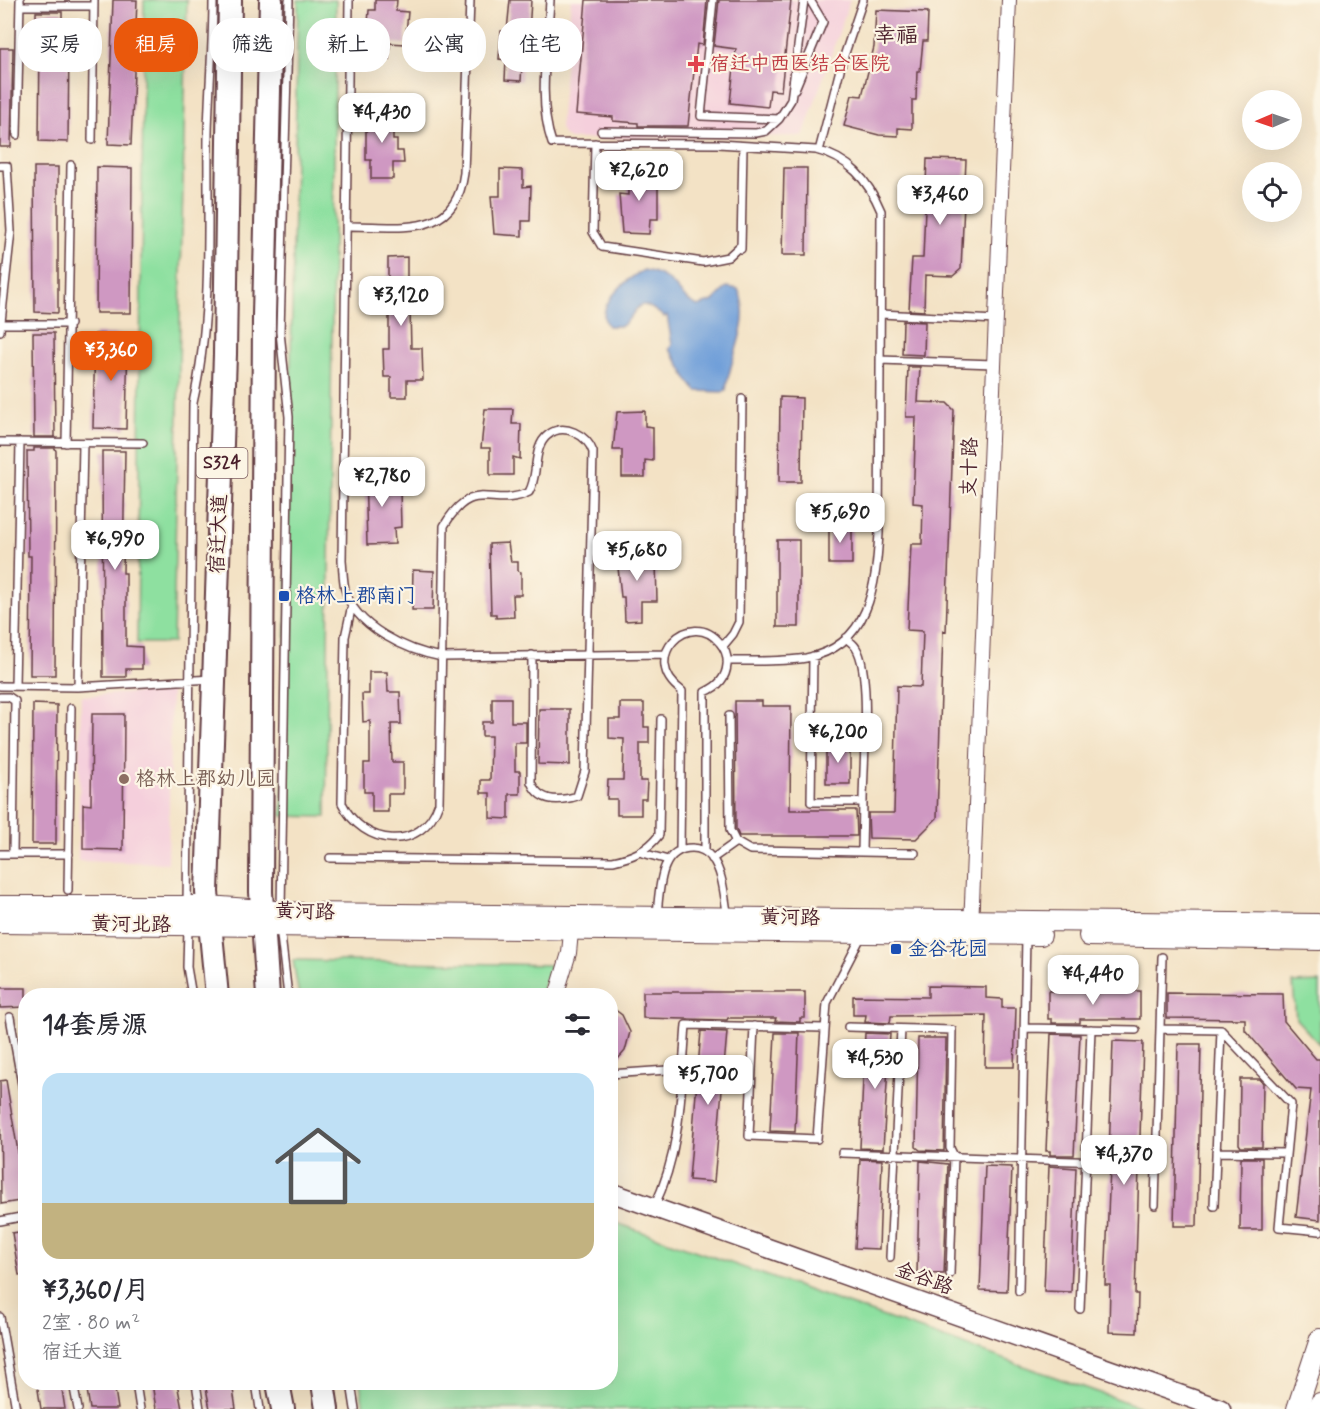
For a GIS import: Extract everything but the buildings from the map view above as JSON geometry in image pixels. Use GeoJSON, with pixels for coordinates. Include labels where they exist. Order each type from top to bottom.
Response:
{"type":"FeatureCollection","features":[{"type":"Feature","properties":{"kind":"main road","name":"宿迁大道"},"geometry":{"type":"LineString","coordinates":[[215,988],[198,916],[214,679],[225,354],[230,0]]}},
{"type":"Feature","properties":{"kind":"main road","name":"S324"},"geometry":{"type":"LineString","coordinates":[[268,988],[271,919],[264,316],[271,0]]}},
{"type":"Feature","properties":{"kind":"main road","name":"黄河北路"},"geometry":{"type":"LineString","coordinates":[[0,906],[271,919]]}},
{"type":"Feature","properties":{"kind":"main road","name":"黄河北路"},"geometry":{"type":"LineString","coordinates":[[0,923],[198,916]]}},
{"type":"Feature","properties":{"kind":"main road","name":"黄河路"},"geometry":{"type":"LineString","coordinates":[[271,919],[728,917],[1320,940]]}},
{"type":"Feature","properties":{"kind":"main road","name":"黄河路"},"geometry":{"type":"LineString","coordinates":[[271,919],[571,932],[862,934],[971,928]]}},
{"type":"Feature","properties":{"kind":"main road","name":"黄河路"},"geometry":{"type":"LineString","coordinates":[[1026,929],[1320,924]]}},
{"type":"Feature","properties":{"kind":"main road"},"geometry":{"type":"LineString","coordinates":[[1297,1409],[1320,1339]]}},
{"type":"Feature","properties":{"kind":"main road"},"geometry":{"type":"LineString","coordinates":[[279,1390],[283,1409]]}},
{"type":"Feature","properties":{"kind":"main road"},"geometry":{"type":"LineString","coordinates":[[324,1390],[327,1409]]}},
{"type":"Feature","properties":{"kind":"main road"},"geometry":{"type":"LineString","coordinates":[[1318,1409],[1320,1403]]}},
{"type":"Feature","properties":{"kind":"street","name":"支十路"},"geometry":{"type":"LineString","coordinates":[[971,928],[1009,0]]}},
{"type":"Feature","properties":{"kind":"street"},"geometry":{"type":"LineString","coordinates":[[558,988],[569,953],[571,932]]}},
{"type":"Feature","properties":{"kind":"street","name":"金谷路"},"geometry":{"type":"LineString","coordinates":[[618,1195],[1221,1409]]}},
{"type":"Feature","properties":{"kind":"lane"},"geometry":{"type":"LineString","coordinates":[[191,988],[187,967],[198,916],[189,680],[193,403],[200,370],[208,304],[208,134],[213,0]]}},
{"type":"Feature","properties":{"kind":"lane"},"geometry":{"type":"LineString","coordinates":[[286,988],[271,919],[289,417],[280,332],[289,0]]}},
{"type":"Feature","properties":{"kind":"lane"},"geometry":{"type":"LineString","coordinates":[[349,0],[342,561],[346,591],[352,605],[371,625],[395,642],[418,653],[442,657],[665,654]]}},
{"type":"Feature","properties":{"kind":"lane"},"geometry":{"type":"LineString","coordinates":[[346,226],[421,225],[435,222],[446,215],[455,204],[462,189],[464,173],[470,0]]}},
{"type":"Feature","properties":{"kind":"lane"},"geometry":{"type":"LineString","coordinates":[[550,0],[547,128],[552,143],[743,146],[831,153],[851,166],[872,189],[881,211],[876,578],[861,623],[846,638],[813,656],[789,660],[727,661]]}},
{"type":"Feature","properties":{"kind":"lane"},"geometry":{"type":"LineString","coordinates":[[713,0],[701,116],[779,119]]}},
{"type":"Feature","properties":{"kind":"lane"},"geometry":{"type":"LineString","coordinates":[[791,99],[804,0]]}},
{"type":"Feature","properties":{"kind":"lane"},"geometry":{"type":"LineString","coordinates":[[601,131],[756,133],[766,131],[779,119],[791,99],[823,22],[810,0]]}},
{"type":"Feature","properties":{"kind":"lane"},"geometry":{"type":"LineString","coordinates":[[819,151],[842,62],[863,0]]}},
{"type":"Feature","properties":{"kind":"lane"},"geometry":{"type":"LineString","coordinates":[[17,135],[20,3],[94,3],[92,140]]}},
{"type":"Feature","properties":{"kind":"lane"},"geometry":{"type":"LineString","coordinates":[[595,143],[593,232],[602,247],[703,262],[728,257],[741,248],[743,146]]}},
{"type":"Feature","properties":{"kind":"lane"},"geometry":{"type":"LineString","coordinates":[[66,442],[70,324],[71,165]]}},
{"type":"Feature","properties":{"kind":"lane"},"geometry":{"type":"LineString","coordinates":[[0,166],[7,166],[11,231],[1,327],[70,324]]}},
{"type":"Feature","properties":{"kind":"lane"},"geometry":{"type":"LineString","coordinates":[[881,314],[996,320]]}},
{"type":"Feature","properties":{"kind":"lane"},"geometry":{"type":"LineString","coordinates":[[880,360],[994,364]]}},
{"type":"Feature","properties":{"kind":"lane"},"geometry":{"type":"LineString","coordinates":[[723,646],[739,622],[742,399]]}},
{"type":"Feature","properties":{"kind":"lane"},"geometry":{"type":"LineString","coordinates":[[352,605],[345,637],[342,803],[356,824],[367,832],[398,838],[421,832],[435,817],[439,803],[444,526],[456,507],[474,497],[516,496],[529,492],[540,444],[548,435],[559,430],[569,431],[585,438],[593,452],[583,782],[577,796],[555,800],[543,798],[535,791],[531,782],[532,655]]}},
{"type":"Feature","properties":{"kind":"lane"},"geometry":{"type":"LineString","coordinates":[[0,442],[143,443]]}},
{"type":"Feature","properties":{"kind":"lane"},"geometry":{"type":"LineString","coordinates":[[15,686],[20,442]]}},
{"type":"Feature","properties":{"kind":"lane"},"geometry":{"type":"LineString","coordinates":[[78,687],[83,442]]}},
{"type":"Feature","properties":{"kind":"lane"},"geometry":{"type":"LineString","coordinates":[[680,850],[682,691],[675,686],[666,672],[665,654],[674,639],[687,632],[706,632],[723,646],[727,661],[721,681],[705,692],[705,851]]}},
{"type":"Feature","properties":{"kind":"lane"},"geometry":{"type":"LineString","coordinates":[[846,638],[856,647],[859,654],[865,688],[862,852]]}},
{"type":"Feature","properties":{"kind":"lane"},"geometry":{"type":"LineString","coordinates":[[813,656],[812,802],[863,802]]}},
{"type":"Feature","properties":{"kind":"lane"},"geometry":{"type":"LineString","coordinates":[[0,686],[78,687],[214,679]]}},
{"type":"Feature","properties":{"kind":"lane"},"geometry":{"type":"LineString","coordinates":[[0,697],[15,701],[13,854]]}},
{"type":"Feature","properties":{"kind":"lane"},"geometry":{"type":"LineString","coordinates":[[69,890],[71,708]]}},
{"type":"Feature","properties":{"kind":"lane"},"geometry":{"type":"LineString","coordinates":[[729,716],[730,830],[736,842],[750,850],[915,853]]}},
{"type":"Feature","properties":{"kind":"lane"},"geometry":{"type":"LineString","coordinates":[[330,858],[613,861],[639,852],[653,844],[660,835],[661,719]]}},
{"type":"Feature","properties":{"kind":"lane"},"geometry":{"type":"LineString","coordinates":[[712,859],[736,842]]}},
{"type":"Feature","properties":{"kind":"lane"},"geometry":{"type":"LineString","coordinates":[[656,917],[661,880],[668,860],[680,850],[696,848],[705,851],[720,875],[728,917]]}},
{"type":"Feature","properties":{"kind":"lane"},"geometry":{"type":"LineString","coordinates":[[639,852],[668,860]]}},
{"type":"Feature","properties":{"kind":"lane"},"geometry":{"type":"LineString","coordinates":[[0,854],[69,854]]}},
{"type":"Feature","properties":{"kind":"lane"},"geometry":{"type":"LineString","coordinates":[[1019,1291],[1024,1160],[1026,929]]}},
{"type":"Feature","properties":{"kind":"lane"},"geometry":{"type":"LineString","coordinates":[[754,1026],[749,1136],[817,1139],[828,997],[854,955],[862,934]]}},
{"type":"Feature","properties":{"kind":"lane"},"geometry":{"type":"LineString","coordinates":[[1155,1205],[1162,957]]}},
{"type":"Feature","properties":{"kind":"lane"},"geometry":{"type":"LineString","coordinates":[[10,1017],[18,1062]]}},
{"type":"Feature","properties":{"kind":"lane"},"geometry":{"type":"LineString","coordinates":[[654,1207],[667,1180],[674,1155],[686,1025],[824,1028]]}},
{"type":"Feature","properties":{"kind":"lane"},"geometry":{"type":"LineString","coordinates":[[848,1027],[952,1030],[950,1148],[954,1156],[950,1274]]}},
{"type":"Feature","properties":{"kind":"lane"},"geometry":{"type":"LineString","coordinates":[[1025,1028],[1136,1030]]}},
{"type":"Feature","properties":{"kind":"lane"},"geometry":{"type":"LineString","coordinates":[[890,1257],[901,1029]]}},
{"type":"Feature","properties":{"kind":"lane"},"geometry":{"type":"LineString","coordinates":[[1080,1309],[1091,1029]]}},
{"type":"Feature","properties":{"kind":"lane"},"geometry":{"type":"LineString","coordinates":[[1160,1029],[1221,1030],[1291,1104],[1279,1227],[1320,1231]]}},
{"type":"Feature","properties":{"kind":"lane"},"geometry":{"type":"LineString","coordinates":[[1214,1206],[1221,1030]]}},
{"type":"Feature","properties":{"kind":"lane"},"geometry":{"type":"LineString","coordinates":[[618,1073],[682,1069]]}},
{"type":"Feature","properties":{"kind":"lane"},"geometry":{"type":"LineString","coordinates":[[1216,1152],[1286,1153]]}},
{"type":"Feature","properties":{"kind":"lane"},"geometry":{"type":"LineString","coordinates":[[842,1153],[1130,1163]]}},
{"type":"Feature","properties":{"kind":"lane"},"geometry":{"type":"LineString","coordinates":[[0,1221],[18,1218]]}},
{"type":"Feature","properties":{"kind":"lane"},"geometry":{"type":"LineString","coordinates":[[0,1317],[16,1409]]}},
{"type":"Feature","properties":{"kind":"lane"},"geometry":{"type":"LineString","coordinates":[[74,1390],[78,1409]]}},
{"type":"Feature","properties":{"kind":"lane"},"geometry":{"type":"LineString","coordinates":[[137,1390],[141,1409]]}},
{"type":"Feature","properties":{"kind":"lane"},"geometry":{"type":"LineString","coordinates":[[197,1390],[200,1409]]}},
{"type":"Feature","properties":{"kind":"lane"},"geometry":{"type":"LineString","coordinates":[[257,1390],[260,1409]]}},
{"type":"Feature","properties":{"kind":"lane"},"geometry":{"type":"LineString","coordinates":[[352,1390],[355,1409]]}},
{"type":"Feature","properties":{"kind":"shaded area","name":"宿迁中西医结合医院"},"geometry":{"type":"Polygon","coordinates":[[[571,0],[850,0],[803,136],[570,139],[563,135],[560,128],[565,72],[582,72],[582,18],[569,18],[571,0]]]}},
{"type":"Feature","properties":{"kind":"shaded area","name":"格林上郡幼儿园"},"geometry":{"type":"Polygon","coordinates":[[[171,691],[168,863],[78,861],[81,696],[171,691]]]}},
{"type":"Feature","properties":{"kind":"green space"},"geometry":{"type":"Polygon","coordinates":[[[144,0],[187,0],[187,18],[144,18],[144,0]]]}},
{"type":"Feature","properties":{"kind":"green space"},"geometry":{"type":"Polygon","coordinates":[[[298,0],[336,0],[336,18],[306,18],[306,72],[335,72],[326,817],[282,816],[298,0]]]}},
{"type":"Feature","properties":{"kind":"green space"},"geometry":{"type":"Polygon","coordinates":[[[143,72],[185,72],[173,643],[137,643],[143,72]]]}},
{"type":"Feature","properties":{"kind":"green space"},"geometry":{"type":"Polygon","coordinates":[[[293,960],[551,965],[543,988],[298,988],[293,960]]]}},
{"type":"Feature","properties":{"kind":"green space"},"geometry":{"type":"Polygon","coordinates":[[[1320,982],[1320,1045],[1296,1019],[1293,983],[1320,982]]]}},
{"type":"Feature","properties":{"kind":"green space"},"geometry":{"type":"Polygon","coordinates":[[[618,1223],[1146,1409],[364,1409],[361,1390],[618,1390],[618,1223]]]}},
{"type":"Feature","properties":{"kind":"water"},"geometry":{"type":"Polygon","coordinates":[[[644,270],[664,277],[698,306],[713,301],[727,287],[738,289],[742,301],[742,327],[726,390],[723,392],[697,391],[689,382],[669,349],[672,345],[667,315],[664,317],[643,305],[639,306],[622,326],[608,326],[605,310],[608,302],[621,286],[644,270]]]}},
{"type":"Feature","properties":{"kind":"place","name":"宿迁中西医结合医院"},"geometry":{"type":"Point","coordinates":[696,64]}},
{"type":"Feature","properties":{"kind":"place","name":"格林上郡南门"},"geometry":{"type":"Point","coordinates":[284,596]}},
{"type":"Feature","properties":{"kind":"place","name":"格林上郡幼儿园"},"geometry":{"type":"Point","coordinates":[124,779]}},
{"type":"Feature","properties":{"kind":"place","name":"金谷花园"},"geometry":{"type":"Point","coordinates":[896,949]}},
{"type":"Feature","properties":{"kind":"district","name":"幸福"},"geometry":{"type":"Point","coordinates":[896,36]}}]}
